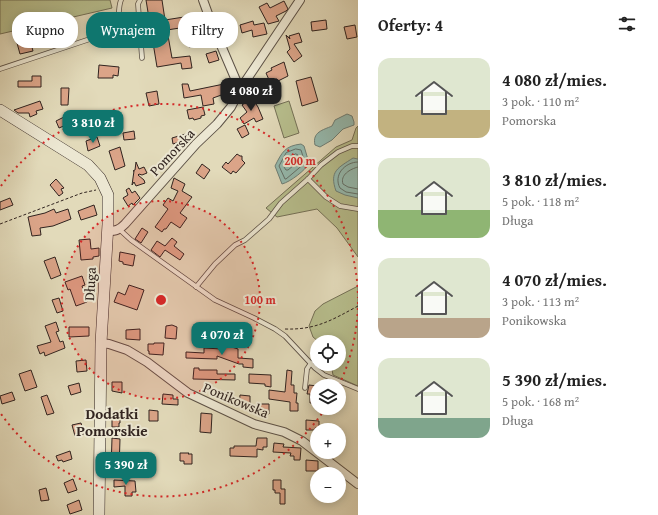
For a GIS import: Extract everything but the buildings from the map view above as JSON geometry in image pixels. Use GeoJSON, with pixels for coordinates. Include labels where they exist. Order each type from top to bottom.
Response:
{"type":"FeatureCollection","features":[{"type":"Feature","properties":{"kind":"street"},"geometry":{"type":"LineString","coordinates":[[203,0],[210,22],[238,85],[241,88]]}},
{"type":"Feature","properties":{"kind":"street","name":"Pomorska"},"geometry":{"type":"LineString","coordinates":[[119,229],[196,144],[227,113],[241,88],[300,0]]}},
{"type":"Feature","properties":{"kind":"street"},"geometry":{"type":"LineString","coordinates":[[0,110],[88,165],[100,178],[106,188]]}},
{"type":"Feature","properties":{"kind":"street","name":"Długa"},"geometry":{"type":"LineString","coordinates":[[99,515],[101,343],[108,231],[108,196],[106,188]]}},
{"type":"Feature","properties":{"kind":"street"},"geometry":{"type":"LineString","coordinates":[[108,231],[115,231],[119,229]]}},
{"type":"Feature","properties":{"kind":"street","name":"Ponikowska"},"geometry":{"type":"LineString","coordinates":[[101,343],[127,350],[147,362],[188,393],[254,424],[284,432],[302,441],[358,484]]}},
{"type":"Feature","properties":{"kind":"lane"},"geometry":{"type":"LineString","coordinates":[[0,69],[114,31],[118,26],[118,7],[122,0]]}},
{"type":"Feature","properties":{"kind":"lane"},"geometry":{"type":"LineString","coordinates":[[140,0],[138,4],[142,58]]}},
{"type":"Feature","properties":{"kind":"lane"},"geometry":{"type":"LineString","coordinates":[[196,287],[215,264],[235,245],[245,240],[269,219],[281,202],[308,179],[321,165],[338,152],[352,146],[358,146]]}},
{"type":"Feature","properties":{"kind":"lane"},"geometry":{"type":"LineString","coordinates":[[308,179],[326,197],[340,206],[358,209]]}},
{"type":"Feature","properties":{"kind":"lane"},"geometry":{"type":"LineString","coordinates":[[119,229],[131,240],[215,300],[254,318],[285,336],[310,362]]}},
{"type":"Feature","properties":{"kind":"lane"},"geometry":{"type":"LineString","coordinates":[[305,388],[307,369],[310,364]]}},
{"type":"Feature","properties":{"kind":"lane"},"geometry":{"type":"LineString","coordinates":[[320,371],[324,375],[358,389]]}},
{"type":"Feature","properties":{"kind":"path"},"geometry":{"type":"LineString","coordinates":[[0,224],[82,194],[106,188]]}},
{"type":"Feature","properties":{"kind":"path"},"geometry":{"type":"LineString","coordinates":[[274,329],[297,330],[314,327],[338,317],[358,306]]}},
{"type":"Feature","properties":{"kind":"green space"},"geometry":{"type":"Polygon","coordinates":[[[0,0],[110,0],[112,8],[95,12],[86,12],[86,14],[78,16],[78,12],[12,12],[12,31],[0,34],[0,0]]]}},
{"type":"Feature","properties":{"kind":"green space"},"geometry":{"type":"Polygon","coordinates":[[[289,101],[299,133],[284,138],[274,106],[289,101]]]}},
{"type":"Feature","properties":{"kind":"green space"},"geometry":{"type":"Polygon","coordinates":[[[358,126],[358,257],[337,228],[317,209],[277,217],[266,208],[336,147],[352,140],[358,126]]]}},
{"type":"Feature","properties":{"kind":"green space"},"geometry":{"type":"Polygon","coordinates":[[[358,286],[358,386],[346,381],[346,379],[333,375],[332,371],[346,371],[346,335],[312,335],[309,326],[315,311],[323,304],[358,286]]]}},
{"type":"Feature","properties":{"kind":"water"},"geometry":{"type":"Polygon","coordinates":[[[347,114],[352,116],[354,125],[343,129],[332,140],[320,147],[315,145],[315,137],[319,132],[332,126],[335,120],[347,114]]]}},
{"type":"Feature","properties":{"kind":"water"},"geometry":{"type":"Polygon","coordinates":[[[301,144],[304,146],[309,163],[305,169],[289,181],[282,184],[275,166],[285,150],[291,146],[301,144]]]}},
{"type":"Feature","properties":{"kind":"water"},"geometry":{"type":"Polygon","coordinates":[[[353,158],[358,159],[358,198],[336,191],[334,184],[334,174],[336,171],[353,158]]]}},
{"type":"Feature","properties":{"kind":"district","name":"Dodatki Pomorskie"},"geometry":{"type":"Point","coordinates":[112,422]}}]}
